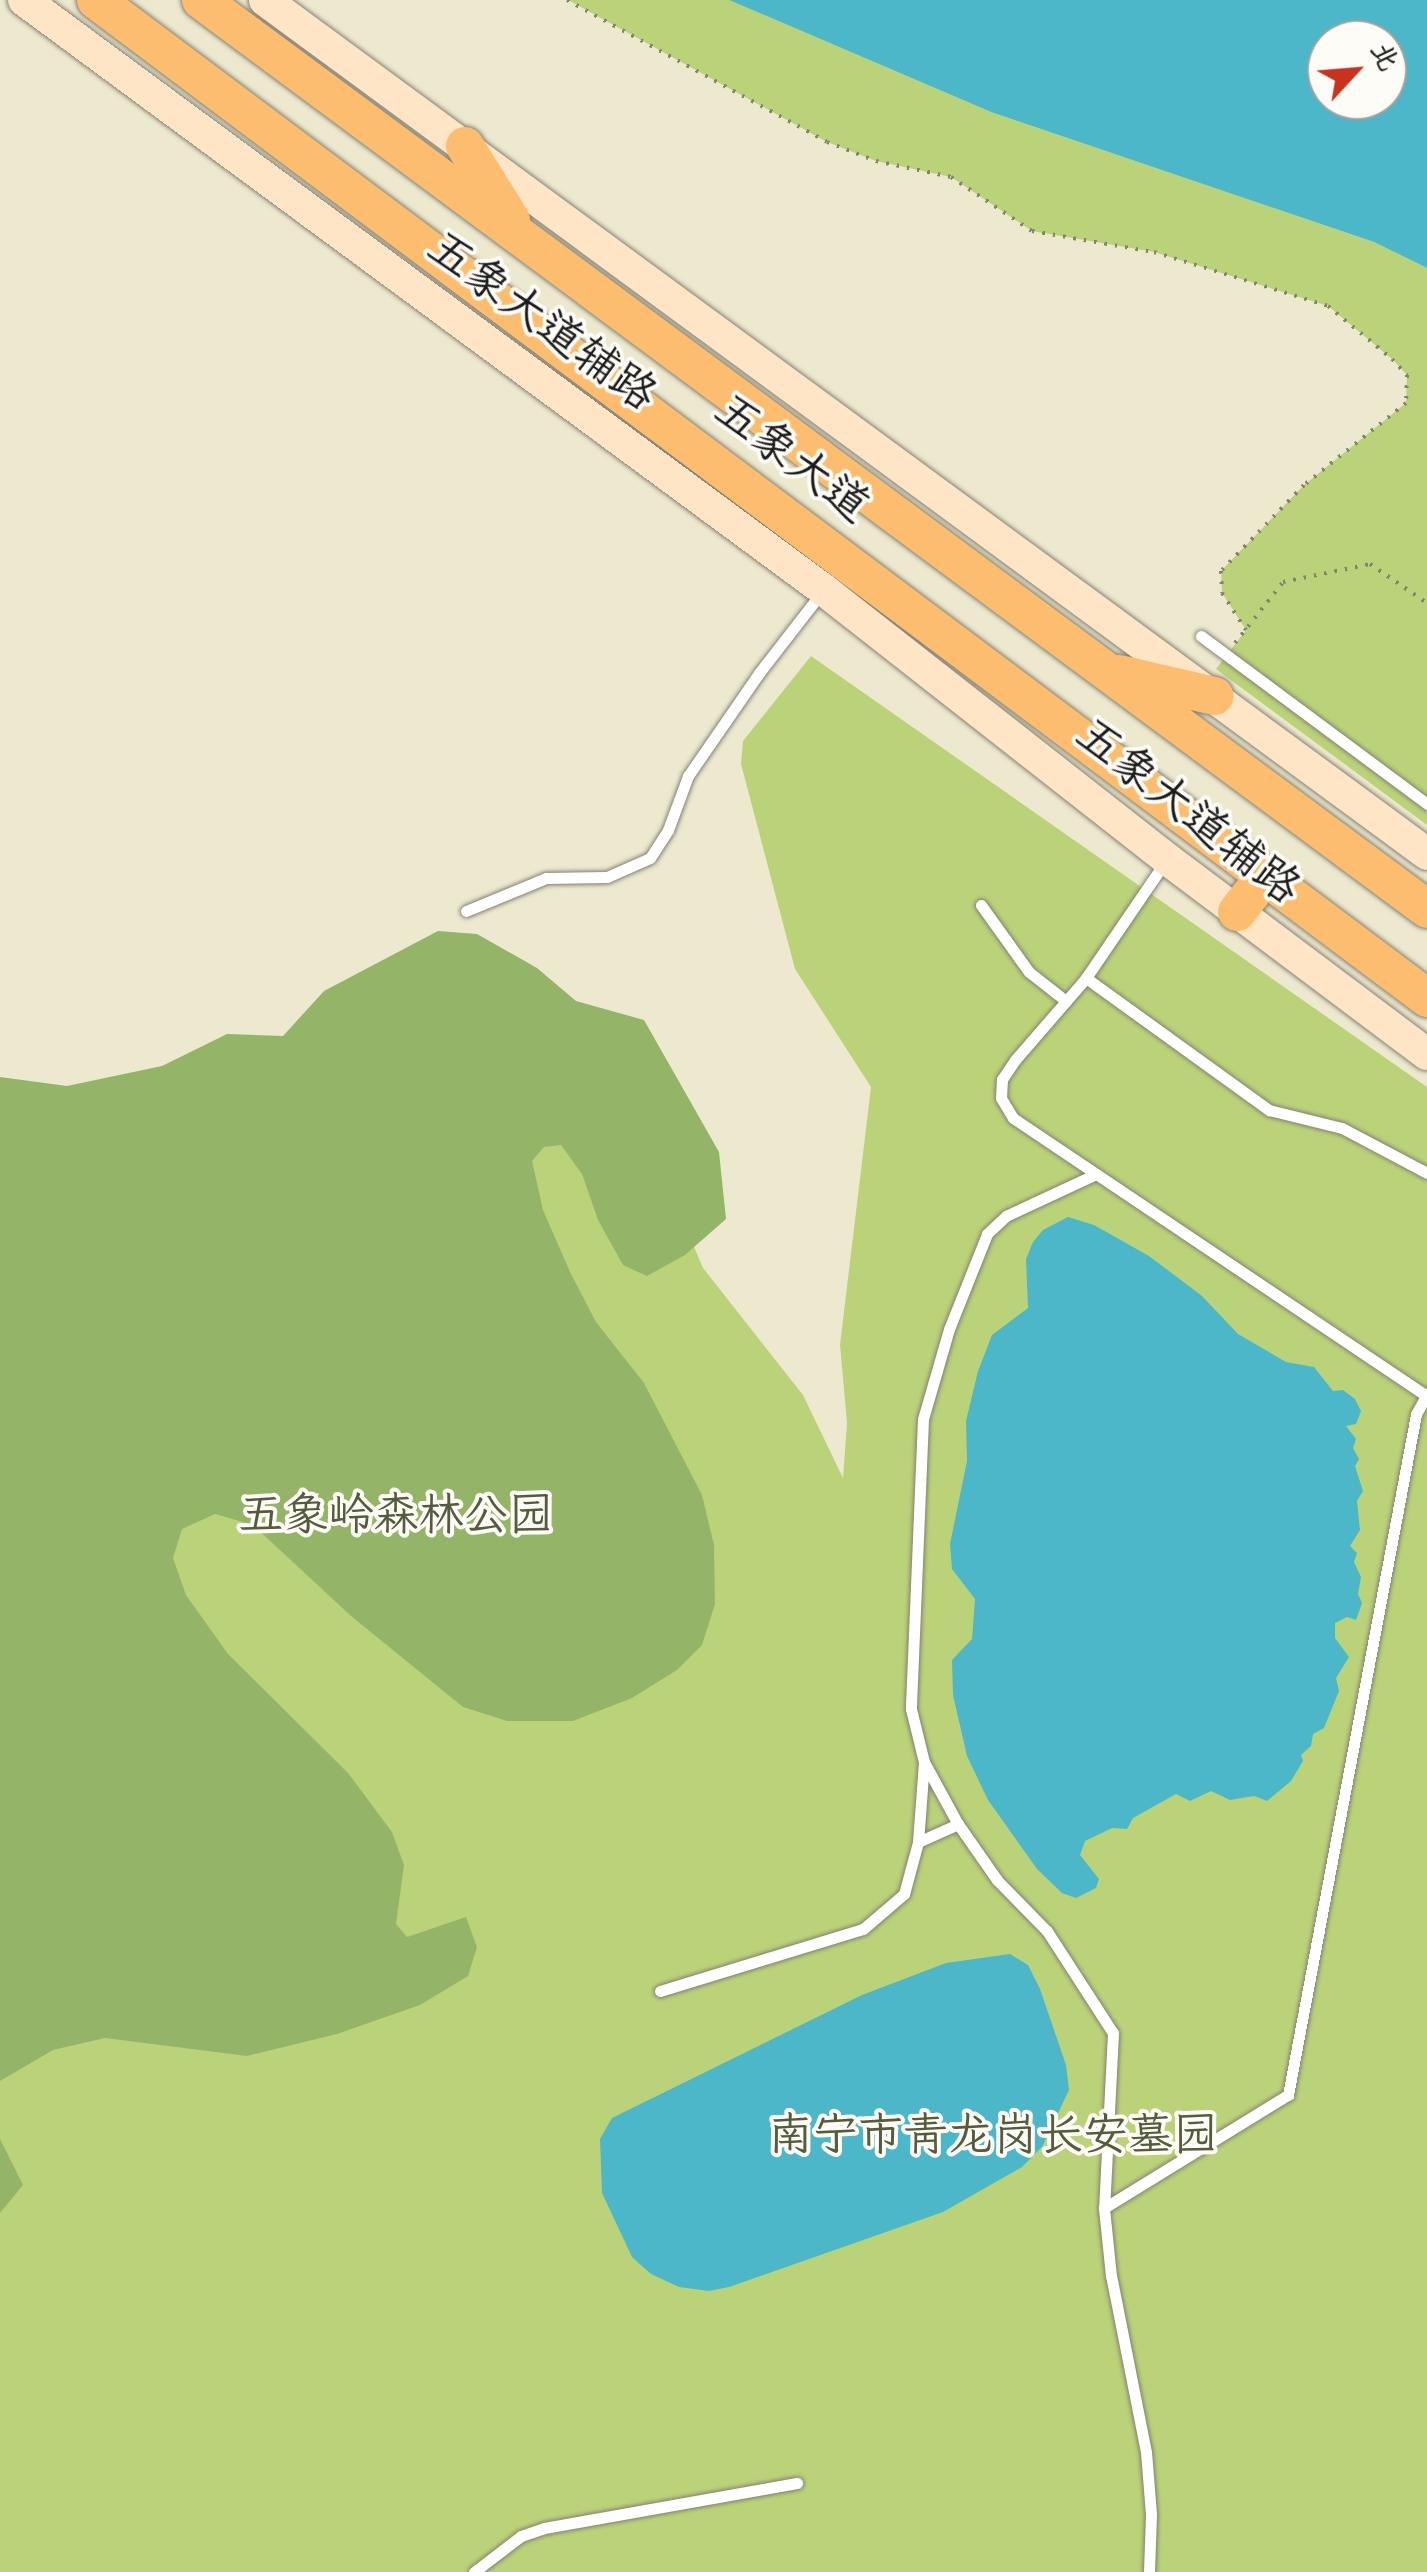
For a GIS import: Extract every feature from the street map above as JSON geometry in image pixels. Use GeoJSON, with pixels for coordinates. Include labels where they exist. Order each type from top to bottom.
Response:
{"type":"FeatureCollection","features":[{"type":"Feature","properties":{"kind":"main road","name":"五象大道"},"geometry":{"type":"LineString","coordinates":[[96,0],[1427,998]]}},
{"type":"Feature","properties":{"kind":"main road","name":"五象大道"},"geometry":{"type":"LineString","coordinates":[[201,0],[1427,909]]}},
{"type":"Feature","properties":{"kind":"main road"},"geometry":{"type":"LineString","coordinates":[[464,146],[523,239]]}},
{"type":"Feature","properties":{"kind":"main road"},"geometry":{"type":"LineString","coordinates":[[1105,670],[1214,696]]}},
{"type":"Feature","properties":{"kind":"main road"},"geometry":{"type":"LineString","coordinates":[[1238,912],[1265,876]]}},
{"type":"Feature","properties":{"kind":"street","name":"五象大道辅路"},"geometry":{"type":"LineString","coordinates":[[24,0],[824,590],[1167,859],[1427,1054]]}},
{"type":"Feature","properties":{"kind":"street"},"geometry":{"type":"LineString","coordinates":[[265,0],[1427,854]]}},
{"type":"Feature","properties":{"kind":"lane"},"geometry":{"type":"LineString","coordinates":[[466,911],[546,878],[607,877],[650,858],[668,830],[688,776],[759,673],[824,590]]}},
{"type":"Feature","properties":{"kind":"lane"},"geometry":{"type":"LineString","coordinates":[[1201,636],[1427,804]]}},
{"type":"Feature","properties":{"kind":"lane"},"geometry":{"type":"LineString","coordinates":[[1104,2208],[1288,2094],[1416,1414],[1426,1394],[1013,1118],[1001,1098],[1002,1079],[1008,1070],[1086,978],[1167,859]]}},
{"type":"Feature","properties":{"kind":"lane"},"geometry":{"type":"LineString","coordinates":[[981,905],[1029,972],[1066,1001]]}},
{"type":"Feature","properties":{"kind":"lane"},"geometry":{"type":"LineString","coordinates":[[1086,978],[1269,1110],[1342,1128],[1427,1174]]}},
{"type":"Feature","properties":{"kind":"lane"},"geometry":{"type":"LineString","coordinates":[[1096,1174],[1006,1216],[987,1234],[932,1380],[923,1419],[912,1708],[924,1762],[958,1824],[997,1880],[1048,1931],[1112,2032],[1104,2208],[1111,2276],[1146,2452],[1149,2572]]}},
{"type":"Feature","properties":{"kind":"lane"},"geometry":{"type":"LineString","coordinates":[[660,1991],[863,1929],[904,1894],[918,1842],[924,1762]]}},
{"type":"Feature","properties":{"kind":"lane"},"geometry":{"type":"LineString","coordinates":[[918,1842],[958,1824]]}},
{"type":"Feature","properties":{"kind":"lane"},"geometry":{"type":"LineString","coordinates":[[474,2572],[521,2536],[544,2528],[796,2483]]}},
{"type":"Feature","properties":{"kind":"path"},"geometry":{"type":"LineString","coordinates":[[568,0],[827,142],[876,162],[951,177],[1032,232],[1154,252],[1328,306],[1407,375],[1406,403],[1304,485],[1220,571],[1222,593],[1246,630],[1283,582],[1370,564],[1427,603]]}},
{"type":"Feature","properties":{"kind":"green space"},"geometry":{"type":"Polygon","coordinates":[[[568,0],[729,0],[991,112],[1374,242],[1427,268],[1427,825],[1216,669],[1246,630],[1222,593],[1221,571],[1304,485],[1406,403],[1407,375],[1392,359],[1328,306],[1154,252],[1032,231],[951,177],[876,161],[827,142],[568,0]]]}},
{"type":"Feature","properties":{"kind":"green space"},"geometry":{"type":"Polygon","coordinates":[[[811,656],[1427,1087],[1427,2572],[0,2572],[0,1096],[405,1029],[670,1190],[703,1268],[803,1395],[843,1478],[847,1423],[840,1345],[871,1087],[795,969],[741,764],[743,741],[811,656]]]}},
{"type":"Feature","properties":{"kind":"green space","name":"五象岭森林公园"},"geometry":{"type":"Polygon","coordinates":[[[438,931],[477,934],[537,968],[576,1001],[644,1020],[719,1152],[726,1219],[685,1255],[647,1276],[623,1265],[598,1220],[582,1174],[561,1145],[544,1147],[532,1161],[543,1210],[570,1272],[596,1322],[644,1383],[702,1495],[714,1545],[715,1604],[702,1645],[677,1670],[632,1698],[573,1721],[507,1721],[463,1707],[351,1616],[253,1525],[215,1514],[182,1529],[173,1558],[186,1595],[228,1654],[348,1773],[392,1832],[404,1865],[396,1924],[407,1937],[466,1917],[477,1947],[468,1976],[420,2005],[337,2034],[247,2056],[105,2038],[53,2050],[0,2081],[0,1077],[67,1086],[162,1066],[227,1034],[283,1036],[324,991],[438,931]]]}},
{"type":"Feature","properties":{"kind":"green space"},"geometry":{"type":"Polygon","coordinates":[[[0,2139],[23,2185],[0,2213],[0,2139]]]}},
{"type":"Feature","properties":{"kind":"water"},"geometry":{"type":"Polygon","coordinates":[[[729,0],[1427,0],[1427,268],[1374,242],[991,112],[729,0]]]}},
{"type":"Feature","properties":{"kind":"water"},"geometry":{"type":"Polygon","coordinates":[[[1068,1217],[1094,1225],[1149,1256],[1202,1296],[1238,1334],[1286,1362],[1314,1367],[1333,1391],[1343,1390],[1355,1399],[1361,1411],[1356,1424],[1346,1426],[1356,1439],[1353,1448],[1359,1459],[1355,1466],[1363,1491],[1357,1501],[1360,1530],[1350,1546],[1357,1553],[1354,1562],[1361,1577],[1358,1594],[1362,1603],[1356,1620],[1347,1617],[1335,1623],[1335,1638],[1349,1657],[1336,1678],[1339,1691],[1324,1728],[1313,1734],[1311,1746],[1301,1755],[1303,1761],[1291,1781],[1267,1801],[1254,1796],[1230,1800],[1211,1791],[1190,1801],[1176,1794],[1133,1818],[1127,1829],[1112,1828],[1085,1841],[1080,1855],[1099,1879],[1096,1888],[1076,1898],[1062,1893],[1037,1869],[988,1800],[967,1756],[953,1695],[952,1660],[972,1639],[975,1599],[952,1569],[950,1544],[967,1461],[966,1421],[978,1371],[992,1335],[1028,1308],[1026,1259],[1033,1242],[1043,1230],[1068,1217]]]}},
{"type":"Feature","properties":{"kind":"water"},"geometry":{"type":"Polygon","coordinates":[[[1010,1954],[1028,1965],[1040,1989],[1066,2065],[1069,2090],[1042,2147],[1022,2167],[943,2212],[729,2287],[709,2291],[679,2287],[651,2274],[632,2257],[602,2193],[600,2139],[612,2118],[862,1995],[946,1963],[1010,1954]]]}},
{"type":"Feature","properties":{"kind":"park label","name":"南宁市青龙岗长安墓园"},"geometry":{"type":"Point","coordinates":[993,2139]}}]}
